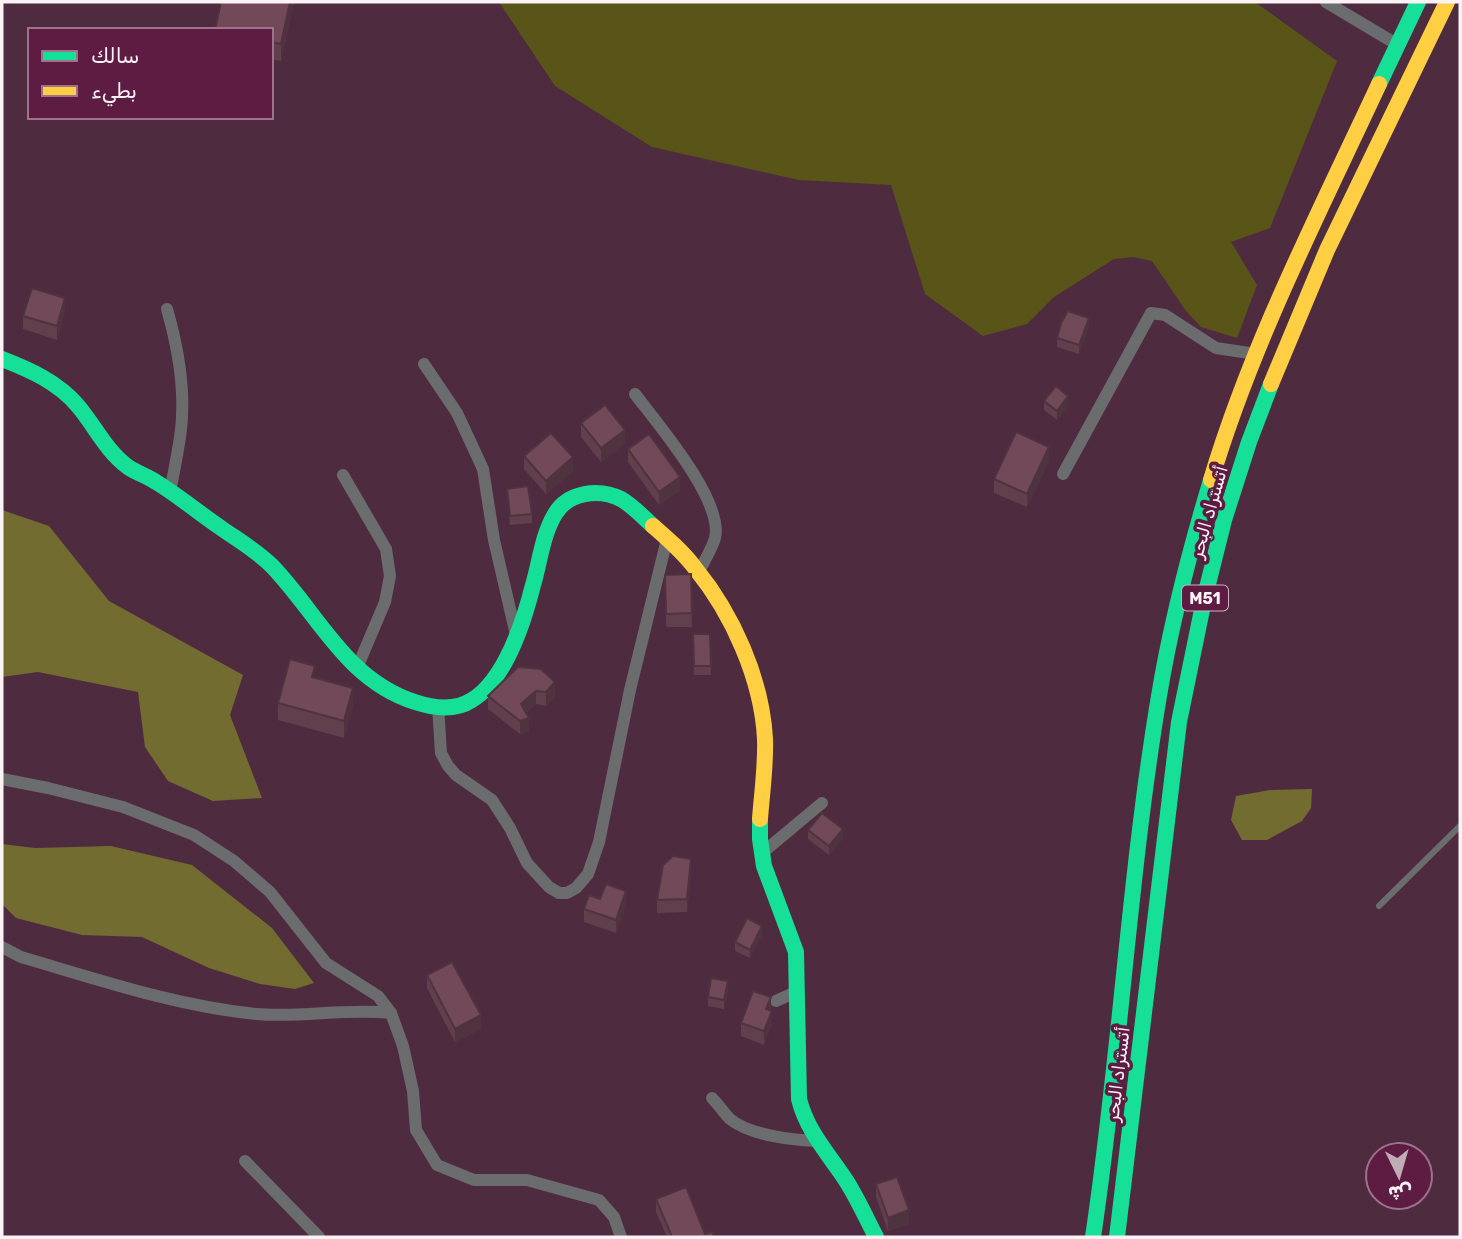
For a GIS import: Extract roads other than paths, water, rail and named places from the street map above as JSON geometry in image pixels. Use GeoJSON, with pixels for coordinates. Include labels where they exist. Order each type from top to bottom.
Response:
{"type":"FeatureCollection","features":[{"type":"Feature","properties":{"kind":"main road","name":"أتستراد البحر"},"geometry":{"type":"LineString","coordinates":[[1093,1237],[1142,806],[1159,693],[1192,542],[1217,461],[1256,354],[1318,214],[1418,2]]}},
{"type":"Feature","properties":{"kind":"main road","name":"أتستراد البحر"},"geometry":{"type":"LineString","coordinates":[[1117,1237],[1179,722],[1190,660],[1233,491],[1262,403],[1298,318],[1447,2]]}},
{"type":"Feature","properties":{"kind":"main road"},"geometry":{"type":"LineString","coordinates":[[2,359],[54,384],[68,395],[106,447],[127,466],[268,561],[295,590],[346,659],[376,684],[416,702],[460,706],[477,696],[496,675],[517,638],[557,509],[578,496],[596,492],[624,499],[667,539],[699,572],[714,593],[733,629],[761,706],[766,749],[761,854],[771,887],[792,934],[796,952],[799,1099],[806,1125],[850,1187],[876,1237]]}},
{"type":"Feature","properties":{"kind":"street"},"geometry":{"type":"LineString","coordinates":[[1326,2],[1398,45]]}},
{"type":"Feature","properties":{"kind":"street"},"geometry":{"type":"LineString","coordinates":[[167,309],[175,339],[182,395],[182,419],[170,493]]}},
{"type":"Feature","properties":{"kind":"street"},"geometry":{"type":"LineString","coordinates":[[1063,474],[1151,313],[1165,315],[1216,348],[1256,354]]}},
{"type":"Feature","properties":{"kind":"street"},"geometry":{"type":"LineString","coordinates":[[424,364],[457,413],[483,469],[494,540],[517,638]]}},
{"type":"Feature","properties":{"kind":"street"},"geometry":{"type":"LineString","coordinates":[[635,394],[696,476],[713,517],[716,536],[699,572]]}},
{"type":"Feature","properties":{"kind":"street"},"geometry":{"type":"LineString","coordinates":[[343,475],[386,549],[390,576],[385,602],[356,667]]}},
{"type":"Feature","properties":{"kind":"street"},"geometry":{"type":"LineString","coordinates":[[438,706],[441,753],[448,766],[456,775],[492,800],[510,828],[527,863],[549,887],[559,894],[576,888],[589,874],[599,842],[630,690],[667,539]]}},
{"type":"Feature","properties":{"kind":"street"},"geometry":{"type":"LineString","coordinates":[[2,779],[123,807],[194,835],[234,861],[270,892],[326,963],[378,996],[391,1013],[403,1046],[413,1091],[416,1130],[437,1165],[474,1180],[527,1180],[599,1200],[614,1217],[621,1237]]}},
{"type":"Feature","properties":{"kind":"street"},"geometry":{"type":"LineString","coordinates":[[761,854],[822,803]]}},
{"type":"Feature","properties":{"kind":"street"},"geometry":{"type":"LineString","coordinates":[[2,947],[21,957],[184,1002],[256,1014],[309,1016],[367,1010],[391,1013]]}},
{"type":"Feature","properties":{"kind":"street"},"geometry":{"type":"LineString","coordinates":[[776,1001],[798,991]]}},
{"type":"Feature","properties":{"kind":"street"},"geometry":{"type":"LineString","coordinates":[[712,1098],[732,1120],[747,1128],[787,1139],[816,1141]]}},
{"type":"Feature","properties":{"kind":"street"},"geometry":{"type":"LineString","coordinates":[[245,1161],[319,1237]]}},
{"type":"Feature","properties":{"kind":"lane"},"geometry":{"type":"LineString","coordinates":[[1379,906],[1460,826]]}}]}
